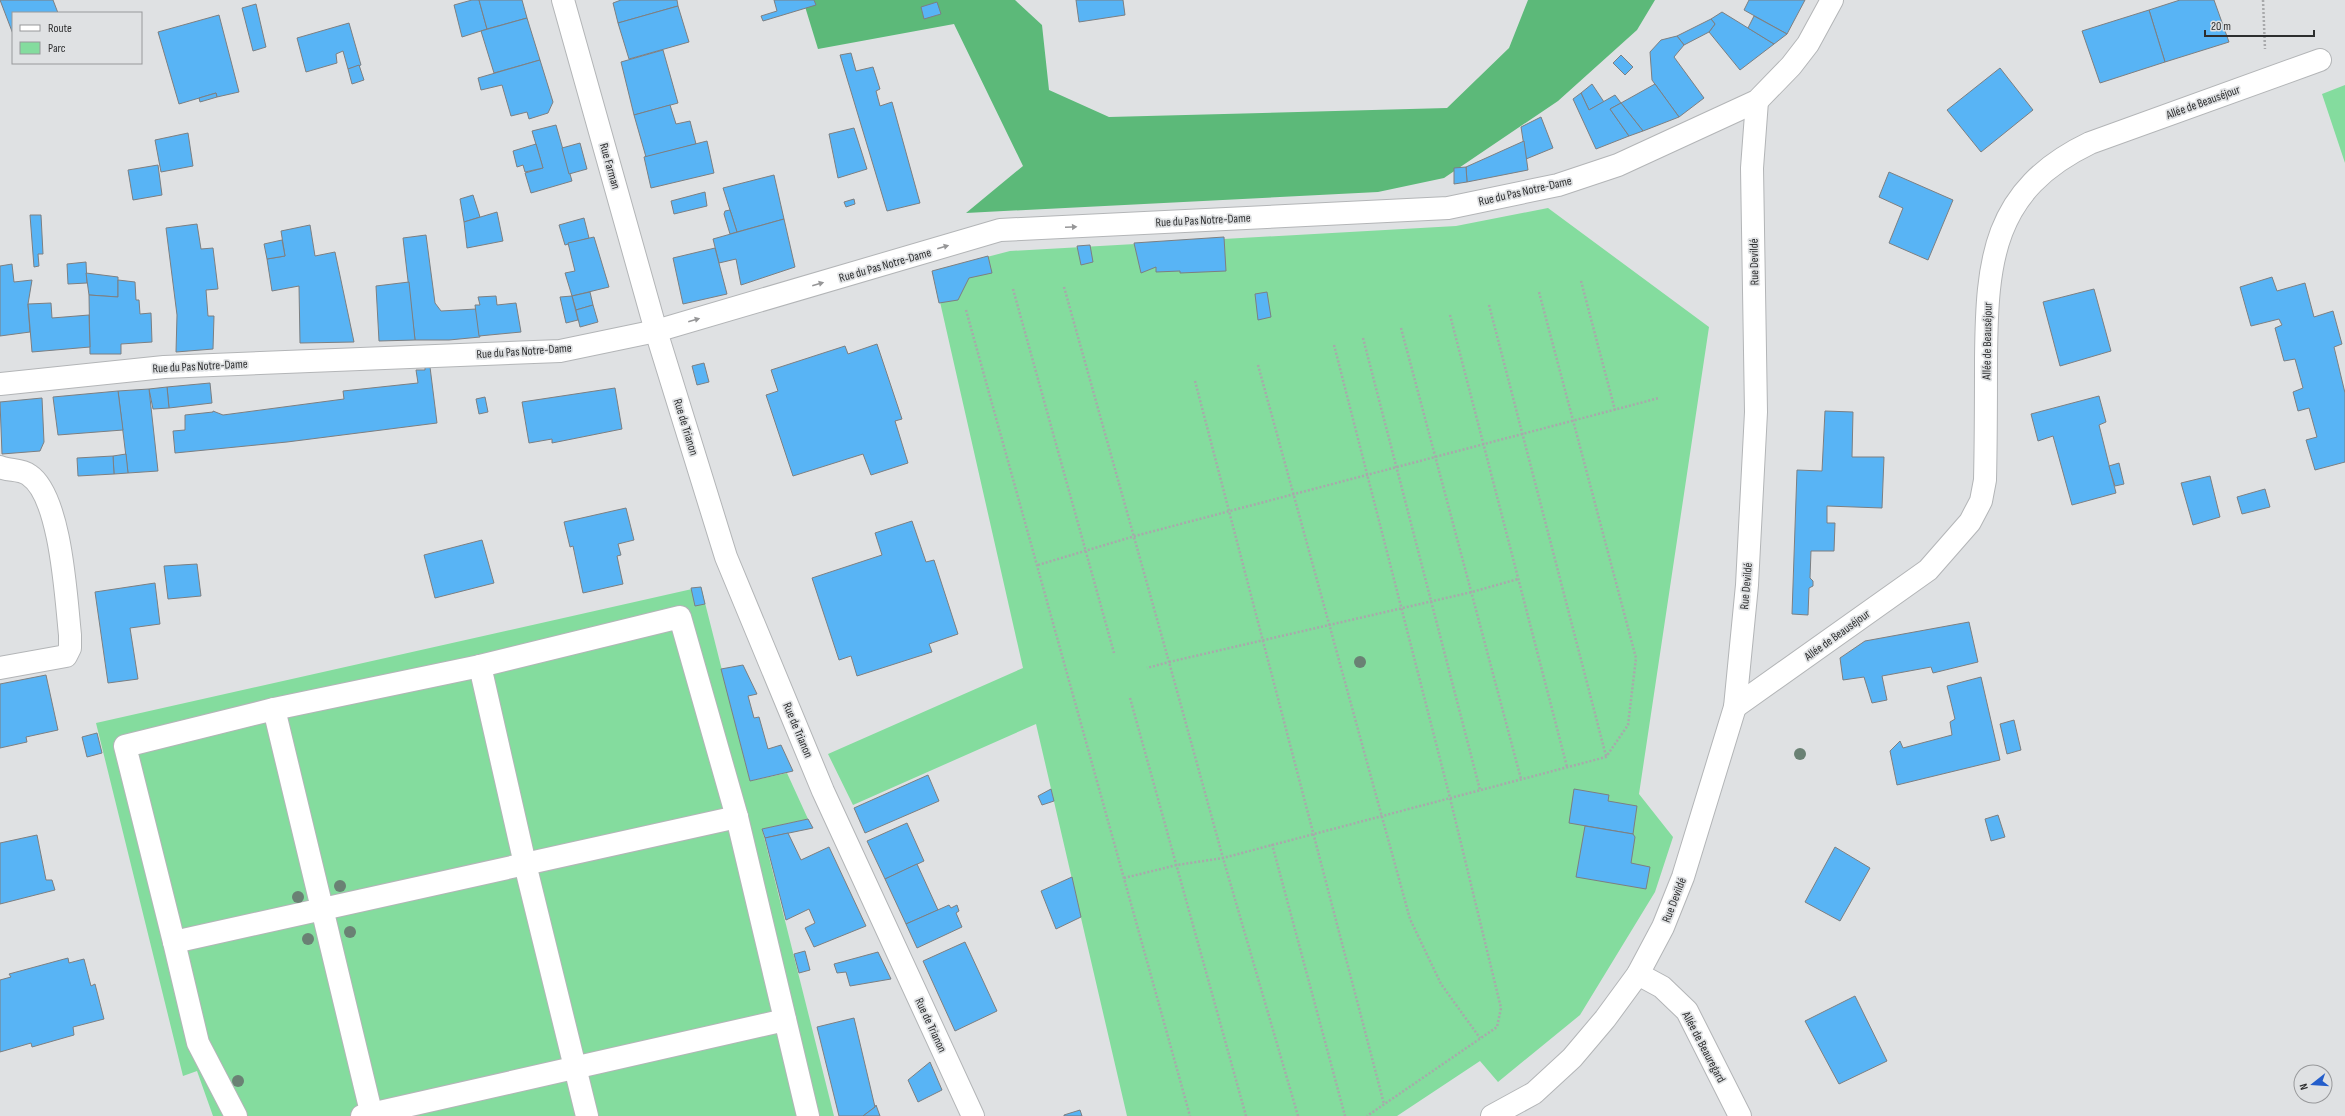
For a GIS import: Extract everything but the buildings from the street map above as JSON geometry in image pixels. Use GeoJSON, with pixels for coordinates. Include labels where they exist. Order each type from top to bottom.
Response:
{"type":"FeatureCollection","features":[{"type":"Feature","properties":{"kind":"street","name":"Rue Farman"},"geometry":{"type":"LineString","coordinates":[[563,0],[656,331]]}},
{"type":"Feature","properties":{"kind":"street"},"geometry":{"type":"LineString","coordinates":[[1756,101],[1791,66],[1808,44],[1832,0]]}},
{"type":"Feature","properties":{"kind":"street","name":"Allée de Beauséjour"},"geometry":{"type":"LineString","coordinates":[[1735,707],[1928,570],[1970,522],[1981,501],[1985,480],[1987,299],[1992,257],[2006,222],[2019,198],[2040,173],[2065,155],[2090,143],[2320,60]]}},
{"type":"Feature","properties":{"kind":"street","name":"Rue du Pas Notre-Dame"},"geometry":{"type":"LineString","coordinates":[[0,384],[164,367],[560,351],[656,331],[1000,230],[1448,208],[1551,187],[1618,165],[1756,101]]}},
{"type":"Feature","properties":{"kind":"street","name":"Rue Devildé"},"geometry":{"type":"LineString","coordinates":[[1492,1116],[1534,1092],[1572,1058],[1605,1019],[1638,974],[1663,927],[1683,877],[1735,707],[1747,585],[1756,412],[1752,168],[1756,101]]}},
{"type":"Feature","properties":{"kind":"street","name":"Rue de Trianon"},"geometry":{"type":"LineString","coordinates":[[656,331],[726,557],[823,791],[973,1116]]}},
{"type":"Feature","properties":{"kind":"street"},"geometry":{"type":"LineString","coordinates":[[0,467],[28,474],[40,485],[46,498],[54,520],[70,634],[70,648],[66,656],[0,668]]}},
{"type":"Feature","properties":{"kind":"street"},"geometry":{"type":"LineString","coordinates":[[236,1116],[198,1043],[125,746],[274,708],[480,666],[680,617],[737,817],[808,1116]]}},
{"type":"Feature","properties":{"kind":"street"},"geometry":{"type":"LineString","coordinates":[[480,666],[525,864],[587,1116]]}},
{"type":"Feature","properties":{"kind":"street"},"geometry":{"type":"LineString","coordinates":[[274,708],[368,1115],[575,1066],[785,1020]]}},
{"type":"Feature","properties":{"kind":"street"},"geometry":{"type":"LineString","coordinates":[[174,942],[737,817]]}},
{"type":"Feature","properties":{"kind":"street","name":"Allée de Beauregard"},"geometry":{"type":"LineString","coordinates":[[1638,974],[1662,987],[1687,1011],[1740,1116]]}},
{"type":"Feature","properties":{"kind":"path"},"geometry":{"type":"LineString","coordinates":[[2263,0],[2267,79]]}},
{"type":"Feature","properties":{"kind":"path"},"geometry":{"type":"LineString","coordinates":[[1581,281],[1615,410]]}},
{"type":"Feature","properties":{"kind":"path"},"geometry":{"type":"LineString","coordinates":[[1064,287],[1135,536],[1223,858],[1298,1116]]}},
{"type":"Feature","properties":{"kind":"path"},"geometry":{"type":"LineString","coordinates":[[1013,289],[1114,653]]}},
{"type":"Feature","properties":{"kind":"path"},"geometry":{"type":"LineString","coordinates":[[1124,878],[1177,865],[1223,858],[1381,815],[1606,757],[1628,725],[1636,658],[1539,292]]}},
{"type":"Feature","properties":{"kind":"path"},"geometry":{"type":"LineString","coordinates":[[1489,305],[1606,757]]}},
{"type":"Feature","properties":{"kind":"path"},"geometry":{"type":"LineString","coordinates":[[966,310],[1190,1116]]}},
{"type":"Feature","properties":{"kind":"path"},"geometry":{"type":"LineString","coordinates":[[1450,316],[1567,767]]}},
{"type":"Feature","properties":{"kind":"path"},"geometry":{"type":"LineString","coordinates":[[1402,328],[1521,779]]}},
{"type":"Feature","properties":{"kind":"path"},"geometry":{"type":"LineString","coordinates":[[1364,338],[1480,790]]}},
{"type":"Feature","properties":{"kind":"path"},"geometry":{"type":"LineString","coordinates":[[1334,346],[1450,798],[1501,1008],[1497,1026],[1367,1116]]}},
{"type":"Feature","properties":{"kind":"path"},"geometry":{"type":"LineString","coordinates":[[1258,365],[1410,919],[1441,984],[1480,1038]]}},
{"type":"Feature","properties":{"kind":"path"},"geometry":{"type":"LineString","coordinates":[[1195,380],[1384,1104]]}},
{"type":"Feature","properties":{"kind":"path"},"geometry":{"type":"LineString","coordinates":[[1038,565],[1086,552],[1135,536],[1659,398]]}},
{"type":"Feature","properties":{"kind":"path"},"geometry":{"type":"LineString","coordinates":[[1147,668],[1472,592],[1518,579]]}},
{"type":"Feature","properties":{"kind":"path"},"geometry":{"type":"LineString","coordinates":[[1130,698],[1246,1116]]}},
{"type":"Feature","properties":{"kind":"path"},"geometry":{"type":"LineString","coordinates":[[1272,844],[1345,1116]]}},
{"type":"Feature","properties":{"kind":"green space"},"geometry":{"type":"Polygon","coordinates":[[[803,0],[1015,0],[1042,25],[1049,90],[1109,117],[1447,108],[1509,48],[1528,0],[1655,0],[1637,30],[1558,101],[1444,178],[1378,192],[966,213],[1023,166],[954,24],[818,49],[803,0]]]}},
{"type":"Feature","properties":{"kind":"green space"},"geometry":{"type":"Polygon","coordinates":[[[2345,85],[2345,163],[2322,94],[2345,85]]]}},
{"type":"Feature","properties":{"kind":"green space"},"geometry":{"type":"Polygon","coordinates":[[[1548,208],[1709,327],[1639,794],[1673,837],[1655,892],[1580,1015],[1498,1082],[1480,1061],[1397,1116],[1127,1116],[1036,724],[853,805],[828,754],[1023,668],[933,271],[1010,251],[1456,226],[1548,208]]]}},
{"type":"Feature","properties":{"kind":"green space"},"geometry":{"type":"Polygon","coordinates":[[[701,587],[750,781],[787,773],[808,819],[762,829],[834,1116],[213,1116],[197,1071],[183,1076],[96,723],[701,587]]]}}]}
